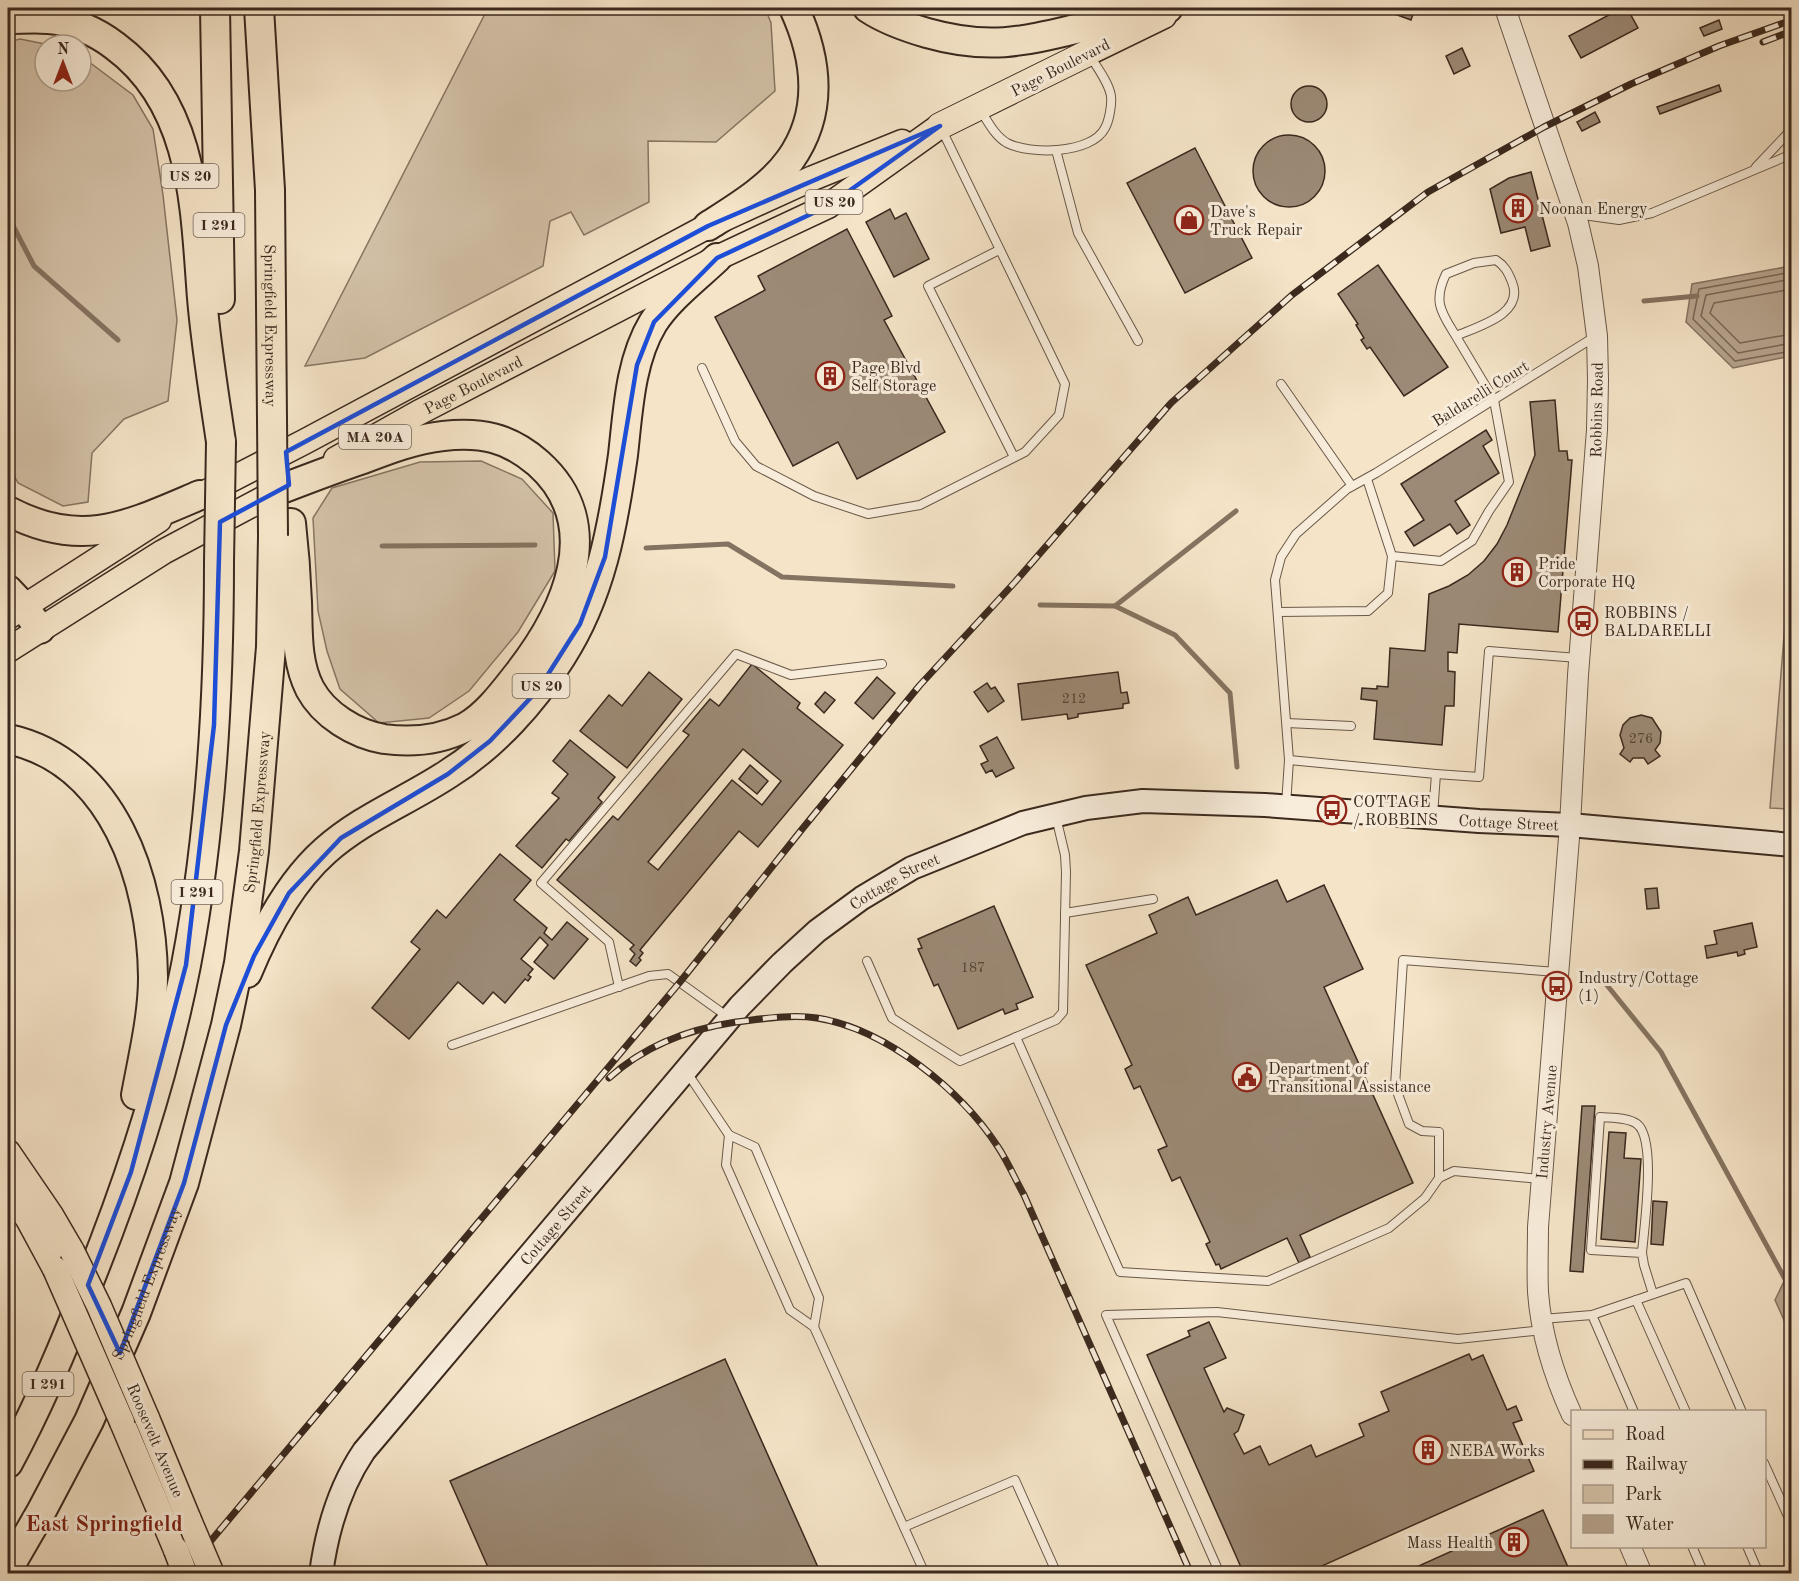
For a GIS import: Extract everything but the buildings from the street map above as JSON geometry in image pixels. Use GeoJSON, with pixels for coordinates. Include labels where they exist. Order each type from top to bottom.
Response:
{"type":"FeatureCollection","features":[{"type":"Feature","properties":{"kind":"highway","name":"I 291"},"geometry":{"type":"LineString","coordinates":[[8,1463],[49,1382],[117,1212],[166,1049],[177,1007],[191,932],[214,725],[219,562],[216,8]]}},
{"type":"Feature","properties":{"kind":"highway","name":"Springfield Expressway"},"geometry":{"type":"LineString","coordinates":[[8,1569],[89,1421],[136,1313],[184,1184],[226,1025],[239,963],[254,851],[282,529],[278,417],[270,309],[271,246],[259,8]]}},
{"type":"Feature","properties":{"kind":"highway"},"geometry":{"type":"LineString","coordinates":[[268,168],[274,8]]}},
{"type":"Feature","properties":{"kind":"highway"},"geometry":{"type":"LineString","coordinates":[[708,226],[741,204],[777,174],[789,160],[810,117],[813,67],[808,42],[794,8]]}},
{"type":"Feature","properties":{"kind":"highway"},"geometry":{"type":"LineString","coordinates":[[868,8],[910,28],[959,41],[981,44],[1030,40],[1168,8]]}},
{"type":"Feature","properties":{"kind":"highway","name":"US 20"},"geometry":{"type":"LineString","coordinates":[[8,19],[59,20],[108,40],[138,66],[159,92],[171,113],[192,182],[202,300],[220,442]]}},
{"type":"Feature","properties":{"kind":"highway","name":"Page Boulevard"},"geometry":{"type":"LineString","coordinates":[[940,126],[1088,53]]}},
{"type":"Feature","properties":{"kind":"highway","name":"US 20"},"geometry":{"type":"LineString","coordinates":[[226,1025],[254,956],[271,922],[289,893],[319,857],[356,827],[468,760],[521,709],[538,690],[562,655],[590,602],[605,557],[617,496],[634,379],[644,341],[664,309],[717,258]]}},
{"type":"Feature","properties":{"kind":"highway"},"geometry":{"type":"LineString","coordinates":[[282,529],[295,562],[299,647],[310,690],[325,709],[351,727],[375,737],[410,742],[435,738],[465,727],[481,716],[508,687],[542,640],[563,599],[573,566],[575,549],[574,522],[563,494],[551,477],[530,456],[493,437],[442,436],[405,443],[284,488]]}},
{"type":"Feature","properties":{"kind":"highway","name":"US 20"},"geometry":{"type":"LineString","coordinates":[[8,511],[31,522],[61,531],[95,531],[129,524],[200,495]]}},
{"type":"Feature","properties":{"kind":"highway"},"geometry":{"type":"LineString","coordinates":[[13,604],[40,629]]}},
{"type":"Feature","properties":{"kind":"highway"},"geometry":{"type":"LineString","coordinates":[[8,739],[54,758],[87,782],[112,816],[133,863],[147,906],[153,967],[152,995],[117,1212]]}},
{"type":"Feature","properties":{"kind":"main road","name":"Page Boulevard"},"geometry":{"type":"LineString","coordinates":[[1088,53],[1180,8]]}},
{"type":"Feature","properties":{"kind":"main road","name":"Page Boulevard"},"geometry":{"type":"LineString","coordinates":[[13,604],[200,495],[304,442],[708,226],[813,178],[940,126]]}},
{"type":"Feature","properties":{"kind":"main road","name":"Page Boulevard"},"geometry":{"type":"LineString","coordinates":[[8,650],[164,552],[418,413],[717,258],[828,206],[940,126]]}},
{"type":"Feature","properties":{"kind":"main road","name":"Cottage Street"},"geometry":{"type":"LineString","coordinates":[[321,1574],[330,1523],[352,1468],[364,1451],[729,1018],[782,963],[817,931],[862,898],[912,868],[1023,823],[1086,808],[1143,801],[1202,802],[1570,825],[1791,845]]}},
{"type":"Feature","properties":{"kind":"main road","name":"Roosevelt Avenue"},"geometry":{"type":"LineString","coordinates":[[8,1152],[51,1215],[99,1306],[212,1574]]}},
{"type":"Feature","properties":{"kind":"main road","name":"Roosevelt Avenue"},"geometry":{"type":"LineString","coordinates":[[8,1191],[28,1219],[55,1269],[185,1574]]}},
{"type":"Feature","properties":{"kind":"street","name":"Robbins Road"},"geometry":{"type":"LineString","coordinates":[[1505,8],[1575,214],[1588,266],[1597,336],[1597,430],[1570,825]]}},
{"type":"Feature","properties":{"kind":"street","name":"Industry Avenue"},"geometry":{"type":"LineString","coordinates":[[1570,825],[1542,1180],[1538,1293],[1557,1380],[1571,1413]]}},
{"type":"Feature","properties":{"kind":"street"},"geometry":{"type":"LineString","coordinates":[[1631,1548],[1642,1574]]}},
{"type":"Feature","properties":{"kind":"lane"},"geometry":{"type":"LineString","coordinates":[[978,108],[994,131],[1007,142],[1026,149],[1068,150],[1094,139],[1105,129],[1111,95],[1088,53]]}},
{"type":"Feature","properties":{"kind":"lane"},"geometry":{"type":"LineString","coordinates":[[702,368],[735,441],[756,466],[814,496],[868,514],[920,505],[1025,452],[1059,415],[1065,384],[940,126]]}},
{"type":"Feature","properties":{"kind":"lane"},"geometry":{"type":"LineString","coordinates":[[1753,171],[1791,129]]}},
{"type":"Feature","properties":{"kind":"lane"},"geometry":{"type":"LineString","coordinates":[[1056,150],[1078,233],[1138,341]]}},
{"type":"Feature","properties":{"kind":"lane"},"geometry":{"type":"LineString","coordinates":[[1575,214],[1619,220],[1652,213],[1791,154]]}},
{"type":"Feature","properties":{"kind":"lane"},"geometry":{"type":"LineString","coordinates":[[999,250],[928,286],[1014,458]]}},
{"type":"Feature","properties":{"kind":"lane"},"geometry":{"type":"LineString","coordinates":[[1392,556],[1441,561],[1472,541],[1509,482],[1494,400],[1456,336],[1439,306],[1438,290],[1446,274],[1474,262],[1496,260],[1506,267],[1516,293],[1512,305],[1494,319],[1456,336]]}},
{"type":"Feature","properties":{"kind":"lane","name":"Baldarelli Court"},"geometry":{"type":"LineString","coordinates":[[1286,807],[1290,760],[1275,580],[1281,557],[1296,534],[1352,486],[1597,336]]}},
{"type":"Feature","properties":{"kind":"lane"},"geometry":{"type":"LineString","coordinates":[[1281,384],[1352,486]]}},
{"type":"Feature","properties":{"kind":"lane"},"geometry":{"type":"LineString","coordinates":[[1278,612],[1368,611],[1388,593],[1392,556],[1367,478]]}},
{"type":"Feature","properties":{"kind":"lane"},"geometry":{"type":"LineString","coordinates":[[1290,760],[1479,777],[1489,651],[1580,658]]}},
{"type":"Feature","properties":{"kind":"lane"},"geometry":{"type":"LineString","coordinates":[[619,987],[609,942],[541,883],[736,654],[791,675],[882,664]]}},
{"type":"Feature","properties":{"kind":"lane"},"geometry":{"type":"LineString","coordinates":[[1287,723],[1351,726]]}},
{"type":"Feature","properties":{"kind":"lane"},"geometry":{"type":"LineString","coordinates":[[1433,817],[1436,774]]}},
{"type":"Feature","properties":{"kind":"lane"},"geometry":{"type":"LineString","coordinates":[[867,961],[892,1018],[960,1061],[1056,1020],[1063,1012],[1065,855],[1055,816]]}},
{"type":"Feature","properties":{"kind":"lane"},"geometry":{"type":"LineString","coordinates":[[1065,913],[1152,899]]}},
{"type":"Feature","properties":{"kind":"lane"},"geometry":{"type":"LineString","coordinates":[[1439,1178],[1439,1132],[1422,1131],[1409,1124],[1395,1086],[1403,960],[1558,972]]}},
{"type":"Feature","properties":{"kind":"lane"},"geometry":{"type":"LineString","coordinates":[[452,1045],[649,976],[668,974],[729,1018]]}},
{"type":"Feature","properties":{"kind":"lane"},"geometry":{"type":"LineString","coordinates":[[1016,1037],[1120,1272],[1268,1281],[1389,1228],[1425,1198],[1439,1178],[1454,1171],[1542,1180]]}},
{"type":"Feature","properties":{"kind":"lane"},"geometry":{"type":"LineString","coordinates":[[685,1070],[729,1135],[755,1147],[819,1298],[814,1327]]}},
{"type":"Feature","properties":{"kind":"lane"},"geometry":{"type":"LineString","coordinates":[[1642,1253],[1591,1250],[1600,1117],[1628,1120],[1638,1124],[1644,1135],[1649,1155],[1642,1253],[1653,1294]]}},
{"type":"Feature","properties":{"kind":"lane"},"geometry":{"type":"LineString","coordinates":[[729,1135],[726,1165],[790,1310],[814,1327],[925,1574]]}},
{"type":"Feature","properties":{"kind":"lane"},"geometry":{"type":"LineString","coordinates":[[1220,1574],[1106,1315],[1217,1312],[1458,1339],[1592,1315],[1686,1283],[1741,1410]]}},
{"type":"Feature","properties":{"kind":"lane"},"geometry":{"type":"LineString","coordinates":[[1636,1300],[1685,1410]]}},
{"type":"Feature","properties":{"kind":"lane"},"geometry":{"type":"LineString","coordinates":[[1592,1315],[1633,1410]]}},
{"type":"Feature","properties":{"kind":"lane"},"geometry":{"type":"LineString","coordinates":[[1766,1468],[1791,1524]]}},
{"type":"Feature","properties":{"kind":"lane"},"geometry":{"type":"LineString","coordinates":[[904,1527],[1015,1480],[1057,1574]]}},
{"type":"Feature","properties":{"kind":"lane"},"geometry":{"type":"LineString","coordinates":[[1693,1548],[1704,1574]]}},
{"type":"Feature","properties":{"kind":"lane"},"geometry":{"type":"LineString","coordinates":[[1748,1548],[1759,1574]]}},
{"type":"Feature","properties":{"kind":"highlighted area"},"geometry":{"type":"Polygon","coordinates":[[[940,126],[828,206],[717,258],[654,322],[637,365],[605,557],[580,624],[538,690],[490,741],[448,774],[341,838],[289,893],[254,956],[226,1025],[184,1183],[120,1353],[88,1285],[131,1172],[186,965],[214,725],[220,522],[289,485],[286,452],[708,226],[940,126]]]}},
{"type":"Feature","properties":{"kind":"green space"},"geometry":{"type":"Polygon","coordinates":[[[488,8],[765,8],[771,23],[775,91],[716,142],[648,141],[649,202],[584,235],[571,212],[550,221],[543,266],[365,358],[305,366],[488,8]]]}},
{"type":"Feature","properties":{"kind":"green space"},"geometry":{"type":"Polygon","coordinates":[[[938,8],[1046,8],[960,14],[938,8]]]}},
{"type":"Feature","properties":{"kind":"green space"},"geometry":{"type":"Polygon","coordinates":[[[20,39],[33,42],[33,93],[93,93],[93,65],[133,95],[153,129],[163,195],[177,320],[168,401],[124,419],[92,453],[88,502],[63,506],[18,483],[8,464],[8,42],[20,39]]]}},
{"type":"Feature","properties":{"kind":"green space"},"geometry":{"type":"Polygon","coordinates":[[[481,461],[522,479],[553,513],[555,571],[518,632],[469,691],[429,718],[379,723],[340,689],[327,651],[318,611],[313,518],[332,488],[420,462],[481,461]]]}},
{"type":"Feature","properties":{"kind":"green space"},"geometry":{"type":"Polygon","coordinates":[[[1791,551],[1791,809],[1770,808],[1791,551]]]}},
{"type":"Feature","properties":{"kind":"water"},"geometry":{"type":"Polygon","coordinates":[[[1791,266],[1791,356],[1733,368],[1686,322],[1692,284],[1791,266]]]}},
{"type":"Feature","properties":{"kind":"water"},"geometry":{"type":"Polygon","coordinates":[[[1791,1269],[1791,1336],[1775,1300],[1791,1269]]]}},
{"type":"Feature","properties":{"kind":"waterway"},"geometry":{"type":"LineString","coordinates":[[8,216],[34,266],[118,340]]}},
{"type":"Feature","properties":{"kind":"waterway"},"geometry":{"type":"LineString","coordinates":[[1644,301],[1697,296]]}},
{"type":"Feature","properties":{"kind":"waterway"},"geometry":{"type":"LineString","coordinates":[[1115,606],[1236,511]]}},
{"type":"Feature","properties":{"kind":"waterway"},"geometry":{"type":"LineString","coordinates":[[646,548],[728,544],[782,577],[953,586]]}},
{"type":"Feature","properties":{"kind":"waterway"},"geometry":{"type":"LineString","coordinates":[[382,546],[535,545]]}},
{"type":"Feature","properties":{"kind":"waterway"},"geometry":{"type":"LineString","coordinates":[[1040,605],[1115,606],[1175,635],[1230,693],[1237,767]]}},
{"type":"Feature","properties":{"kind":"waterway"},"geometry":{"type":"LineString","coordinates":[[1606,984],[1661,1052],[1785,1279],[1792,1297]]}},
{"type":"Feature","properties":{"kind":"railway"},"geometry":{"type":"LineString","coordinates":[[183,1574],[680,982],[920,685],[1015,582],[1171,403],[1292,295],[1428,192],[1544,127],[1631,84],[1719,46],[1792,20]]}},
{"type":"Feature","properties":{"kind":"railway"},"geometry":{"type":"LineString","coordinates":[[1763,42],[1792,31]]}},
{"type":"Feature","properties":{"kind":"railway"},"geometry":{"type":"LineString","coordinates":[[609,1078],[652,1048],[684,1034],[736,1022],[797,1017],[817,1018],[843,1024],[869,1035],[895,1049],[943,1084],[964,1104],[1002,1153],[1024,1195],[1191,1574]]}},
{"type":"Feature","properties":{"kind":"place","name":"Noonan Energy"},"geometry":{"type":"Point","coordinates":[1518,208]}},
{"type":"Feature","properties":{"kind":"place","name":"Dave's Truck Repair"},"geometry":{"type":"Point","coordinates":[1189,220]}},
{"type":"Feature","properties":{"kind":"place","name":"Page Blvd Self Storage"},"geometry":{"type":"Point","coordinates":[830,376]}},
{"type":"Feature","properties":{"kind":"place","name":"Pride Corporate HQ"},"geometry":{"type":"Point","coordinates":[1517,572]}},
{"type":"Feature","properties":{"kind":"place","name":"ROBBINS / BALDARELLI"},"geometry":{"type":"Point","coordinates":[1583,621]}},
{"type":"Feature","properties":{"kind":"place","name":"COTTAGE / ROBBINS"},"geometry":{"type":"Point","coordinates":[1332,810]}},
{"type":"Feature","properties":{"kind":"place","name":"Industry/Cottage (1)"},"geometry":{"type":"Point","coordinates":[1557,986]}},
{"type":"Feature","properties":{"kind":"place","name":"Department of Transitional Assistance"},"geometry":{"type":"Point","coordinates":[1247,1077]}},
{"type":"Feature","properties":{"kind":"place","name":"NEBA Works"},"geometry":{"type":"Point","coordinates":[1428,1450]}},
{"type":"Feature","properties":{"kind":"place","name":"Mass Health"},"geometry":{"type":"Point","coordinates":[1514,1542]}},
{"type":"Feature","properties":{"kind":"district","name":"East Springfield"},"geometry":{"type":"Point","coordinates":[104,1523]}}]}
